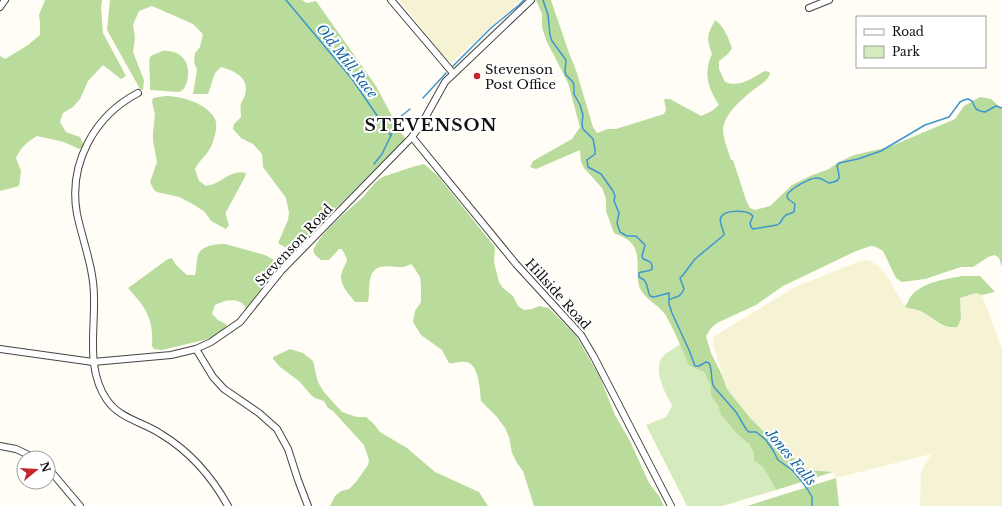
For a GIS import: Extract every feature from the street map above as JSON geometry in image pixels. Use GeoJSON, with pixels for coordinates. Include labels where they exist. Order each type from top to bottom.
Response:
{"type":"FeatureCollection","features":[{"type":"Feature","properties":{"kind":"street"},"geometry":{"type":"LineString","coordinates":[[0,7],[5,0]]}},
{"type":"Feature","properties":{"kind":"street"},"geometry":{"type":"LineString","coordinates":[[391,0],[453,73]]}},
{"type":"Feature","properties":{"kind":"street","name":"Stevenson Road"},"geometry":{"type":"LineString","coordinates":[[0,349],[94,362],[171,355],[196,349],[222,335],[240,322],[281,271],[412,137],[425,118],[440,89],[453,73],[531,0]]}},
{"type":"Feature","properties":{"kind":"street"},"geometry":{"type":"LineString","coordinates":[[809,8],[829,0]]}},
{"type":"Feature","properties":{"kind":"street"},"geometry":{"type":"LineString","coordinates":[[138,93],[116,107],[97,127],[82,153],[78,170],[75,200],[90,268],[94,297],[94,362],[97,378],[101,391],[112,407],[124,415],[160,433],[180,447],[208,476],[228,506]]}},
{"type":"Feature","properties":{"kind":"street","name":"Hillside Road"},"geometry":{"type":"LineString","coordinates":[[412,137],[516,264],[581,334],[671,506]]}},
{"type":"Feature","properties":{"kind":"street"},"geometry":{"type":"LineString","coordinates":[[196,349],[213,377],[224,389],[259,413],[277,429],[288,449],[308,506]]}},
{"type":"Feature","properties":{"kind":"street"},"geometry":{"type":"LineString","coordinates":[[0,446],[18,450]]}},
{"type":"Feature","properties":{"kind":"street"},"geometry":{"type":"LineString","coordinates":[[56,478],[80,506]]}},
{"type":"Feature","properties":{"kind":"shaded area"},"geometry":{"type":"Polygon","coordinates":[[[399,0],[521,0],[452,62],[443,55],[399,0]]]}},
{"type":"Feature","properties":{"kind":"shaded area"},"geometry":{"type":"Polygon","coordinates":[[[868,260],[877,265],[885,273],[905,307],[925,313],[940,325],[951,328],[961,319],[960,298],[976,293],[982,295],[1002,349],[1002,506],[920,506],[921,472],[931,454],[836,478],[833,472],[809,470],[781,448],[751,419],[727,389],[713,345],[713,337],[795,287],[860,261],[868,260]]]}},
{"type":"Feature","properties":{"kind":"green space"},"geometry":{"type":"Polygon","coordinates":[[[45,0],[102,0],[101,8],[103,33],[126,76],[121,79],[103,65],[88,81],[80,99],[73,107],[63,113],[60,122],[66,132],[80,137],[84,146],[79,149],[64,142],[37,136],[25,145],[16,158],[21,171],[19,186],[0,191],[0,56],[5,59],[28,45],[40,35],[39,15],[45,0]]]}},
{"type":"Feature","properties":{"kind":"green space"},"geometry":{"type":"Polygon","coordinates":[[[110,0],[302,0],[307,3],[316,1],[376,86],[393,118],[397,129],[404,136],[405,140],[332,212],[306,241],[293,252],[278,243],[288,220],[289,213],[286,198],[263,167],[262,154],[253,144],[241,138],[233,129],[234,124],[241,117],[241,103],[246,89],[243,80],[236,73],[221,67],[215,73],[208,94],[193,94],[197,70],[194,62],[195,53],[200,47],[203,34],[193,24],[152,6],[139,11],[133,25],[135,38],[133,52],[144,80],[143,90],[140,89],[107,30],[110,0]]]}},
{"type":"Feature","properties":{"kind":"green space"},"geometry":{"type":"Polygon","coordinates":[[[536,0],[551,0],[576,70],[593,127],[597,133],[608,129],[616,129],[664,114],[666,110],[664,99],[670,99],[701,116],[712,111],[719,105],[712,93],[707,74],[709,61],[712,54],[708,37],[715,20],[726,33],[732,48],[728,54],[719,61],[719,69],[725,82],[736,84],[751,79],[765,71],[769,72],[770,74],[764,82],[738,103],[726,118],[723,130],[731,160],[733,160],[746,200],[750,208],[755,210],[770,206],[792,185],[829,169],[837,163],[854,155],[889,147],[955,119],[964,106],[980,97],[991,99],[1002,109],[1002,267],[999,258],[995,255],[988,257],[973,267],[961,267],[925,279],[902,282],[896,278],[883,251],[871,246],[856,251],[783,286],[756,305],[717,323],[711,328],[706,336],[711,353],[727,389],[751,419],[781,448],[809,470],[833,472],[776,490],[763,467],[754,461],[754,453],[749,444],[739,436],[721,415],[718,406],[711,396],[711,386],[704,372],[689,366],[666,316],[641,291],[638,282],[636,251],[628,240],[614,233],[606,211],[606,199],[602,188],[584,168],[581,162],[580,150],[536,169],[530,167],[533,161],[572,139],[580,127],[568,83],[546,40],[542,27],[542,14],[536,0]]]}},
{"type":"Feature","properties":{"kind":"green space"},"geometry":{"type":"Polygon","coordinates":[[[162,51],[175,52],[184,59],[187,64],[187,82],[184,88],[179,92],[150,90],[150,57],[162,51]]]}},
{"type":"Feature","properties":{"kind":"green space"},"geometry":{"type":"Polygon","coordinates":[[[165,96],[186,99],[200,105],[211,113],[215,119],[216,131],[211,148],[195,169],[199,181],[206,186],[216,183],[235,173],[246,173],[226,212],[229,225],[226,229],[211,221],[205,212],[191,203],[179,197],[157,192],[154,190],[150,182],[157,162],[153,141],[155,114],[152,102],[153,98],[165,96]]]}},
{"type":"Feature","properties":{"kind":"green space"},"geometry":{"type":"Polygon","coordinates":[[[424,164],[438,176],[494,246],[494,262],[499,282],[503,288],[513,296],[518,306],[524,310],[539,306],[549,308],[576,336],[599,375],[615,415],[630,441],[649,483],[659,496],[664,506],[534,506],[523,471],[512,453],[509,437],[505,428],[497,417],[481,401],[478,378],[473,367],[470,363],[465,362],[449,363],[442,350],[421,335],[413,322],[415,311],[421,302],[421,286],[420,277],[413,266],[411,264],[403,267],[384,266],[376,269],[370,279],[368,302],[355,302],[346,291],[341,281],[342,272],[347,259],[342,249],[339,249],[329,260],[321,260],[315,255],[313,250],[322,236],[362,198],[378,180],[424,164]]]}},
{"type":"Feature","properties":{"kind":"green space"},"geometry":{"type":"Polygon","coordinates":[[[225,244],[265,255],[281,264],[280,268],[266,283],[241,316],[245,310],[245,306],[238,301],[230,300],[215,305],[212,314],[218,320],[226,324],[227,328],[204,340],[162,350],[154,349],[152,346],[150,320],[144,307],[128,288],[168,259],[172,258],[176,265],[187,275],[195,275],[197,257],[200,252],[206,247],[225,244]]]}},
{"type":"Feature","properties":{"kind":"green space"},"geometry":{"type":"Polygon","coordinates":[[[980,276],[995,292],[982,295],[976,293],[960,298],[961,319],[957,327],[944,326],[924,313],[905,307],[911,296],[922,287],[949,278],[980,276]]]}},
{"type":"Feature","properties":{"kind":"green space"},"geometry":{"type":"Polygon","coordinates":[[[680,344],[689,366],[704,372],[711,386],[711,396],[718,406],[721,415],[739,436],[749,444],[754,453],[754,461],[763,467],[776,490],[722,506],[687,506],[646,425],[666,417],[672,406],[660,380],[659,367],[660,361],[664,355],[680,344]]]}},
{"type":"Feature","properties":{"kind":"green space"},"geometry":{"type":"Polygon","coordinates":[[[290,349],[303,353],[313,361],[319,384],[324,392],[342,412],[357,417],[366,417],[380,432],[407,448],[435,472],[479,492],[488,506],[330,506],[335,496],[341,491],[349,489],[356,482],[368,465],[369,460],[364,445],[333,411],[328,408],[324,401],[311,395],[299,381],[280,367],[273,359],[273,357],[290,349]]]}},
{"type":"Feature","properties":{"kind":"green space"},"geometry":{"type":"Polygon","coordinates":[[[836,478],[839,506],[747,506],[836,478]]]}},
{"type":"Feature","properties":{"kind":"waterway","name":"Old Mill Race"},"geometry":{"type":"LineString","coordinates":[[286,0],[352,79],[391,136]]}},
{"type":"Feature","properties":{"kind":"waterway"},"geometry":{"type":"LineString","coordinates":[[453,66],[491,28],[524,0]]}},
{"type":"Feature","properties":{"kind":"waterway","name":"Jones Falls"},"geometry":{"type":"LineString","coordinates":[[543,0],[548,15],[552,41],[566,60],[566,75],[573,82],[574,94],[583,115],[583,129],[593,139],[595,154],[587,160],[588,167],[601,174],[613,191],[615,196],[614,201],[619,213],[617,223],[620,232],[627,236],[636,236],[645,245],[642,256],[643,259],[649,261],[652,265],[652,269],[639,273],[639,277],[646,283],[650,296],[654,297],[669,293],[669,304],[672,313],[695,366],[699,366],[706,362],[709,363],[714,387],[736,412],[746,429],[749,432],[756,432],[766,440],[778,460],[792,470],[800,479],[812,497],[812,506]]}},
{"type":"Feature","properties":{"kind":"waterway"},"geometry":{"type":"LineString","coordinates":[[423,98],[446,73]]}},
{"type":"Feature","properties":{"kind":"waterway"},"geometry":{"type":"LineString","coordinates":[[669,300],[679,296],[684,289],[680,278],[695,259],[724,235],[720,222],[720,219],[724,214],[737,211],[747,212],[753,216],[750,223],[753,229],[777,225],[786,215],[794,212],[795,204],[788,199],[787,195],[792,190],[810,179],[820,178],[829,183],[838,180],[839,173],[837,166],[839,163],[858,159],[881,151],[925,125],[949,117],[960,102],[964,100],[968,99],[972,101],[976,109],[980,111],[985,112],[996,106],[1002,108]]}},
{"type":"Feature","properties":{"kind":"waterway","name":"Old Mill Race"},"geometry":{"type":"LineString","coordinates":[[374,164],[382,154],[392,133],[394,122],[410,109]]}},
{"type":"Feature","properties":{"kind":"place","name":"Stevenson Post Office"},"geometry":{"type":"Point","coordinates":[477,76]}},
{"type":"Feature","properties":{"kind":"district","name":"STEVENSON"},"geometry":{"type":"Point","coordinates":[431,125]}}]}
